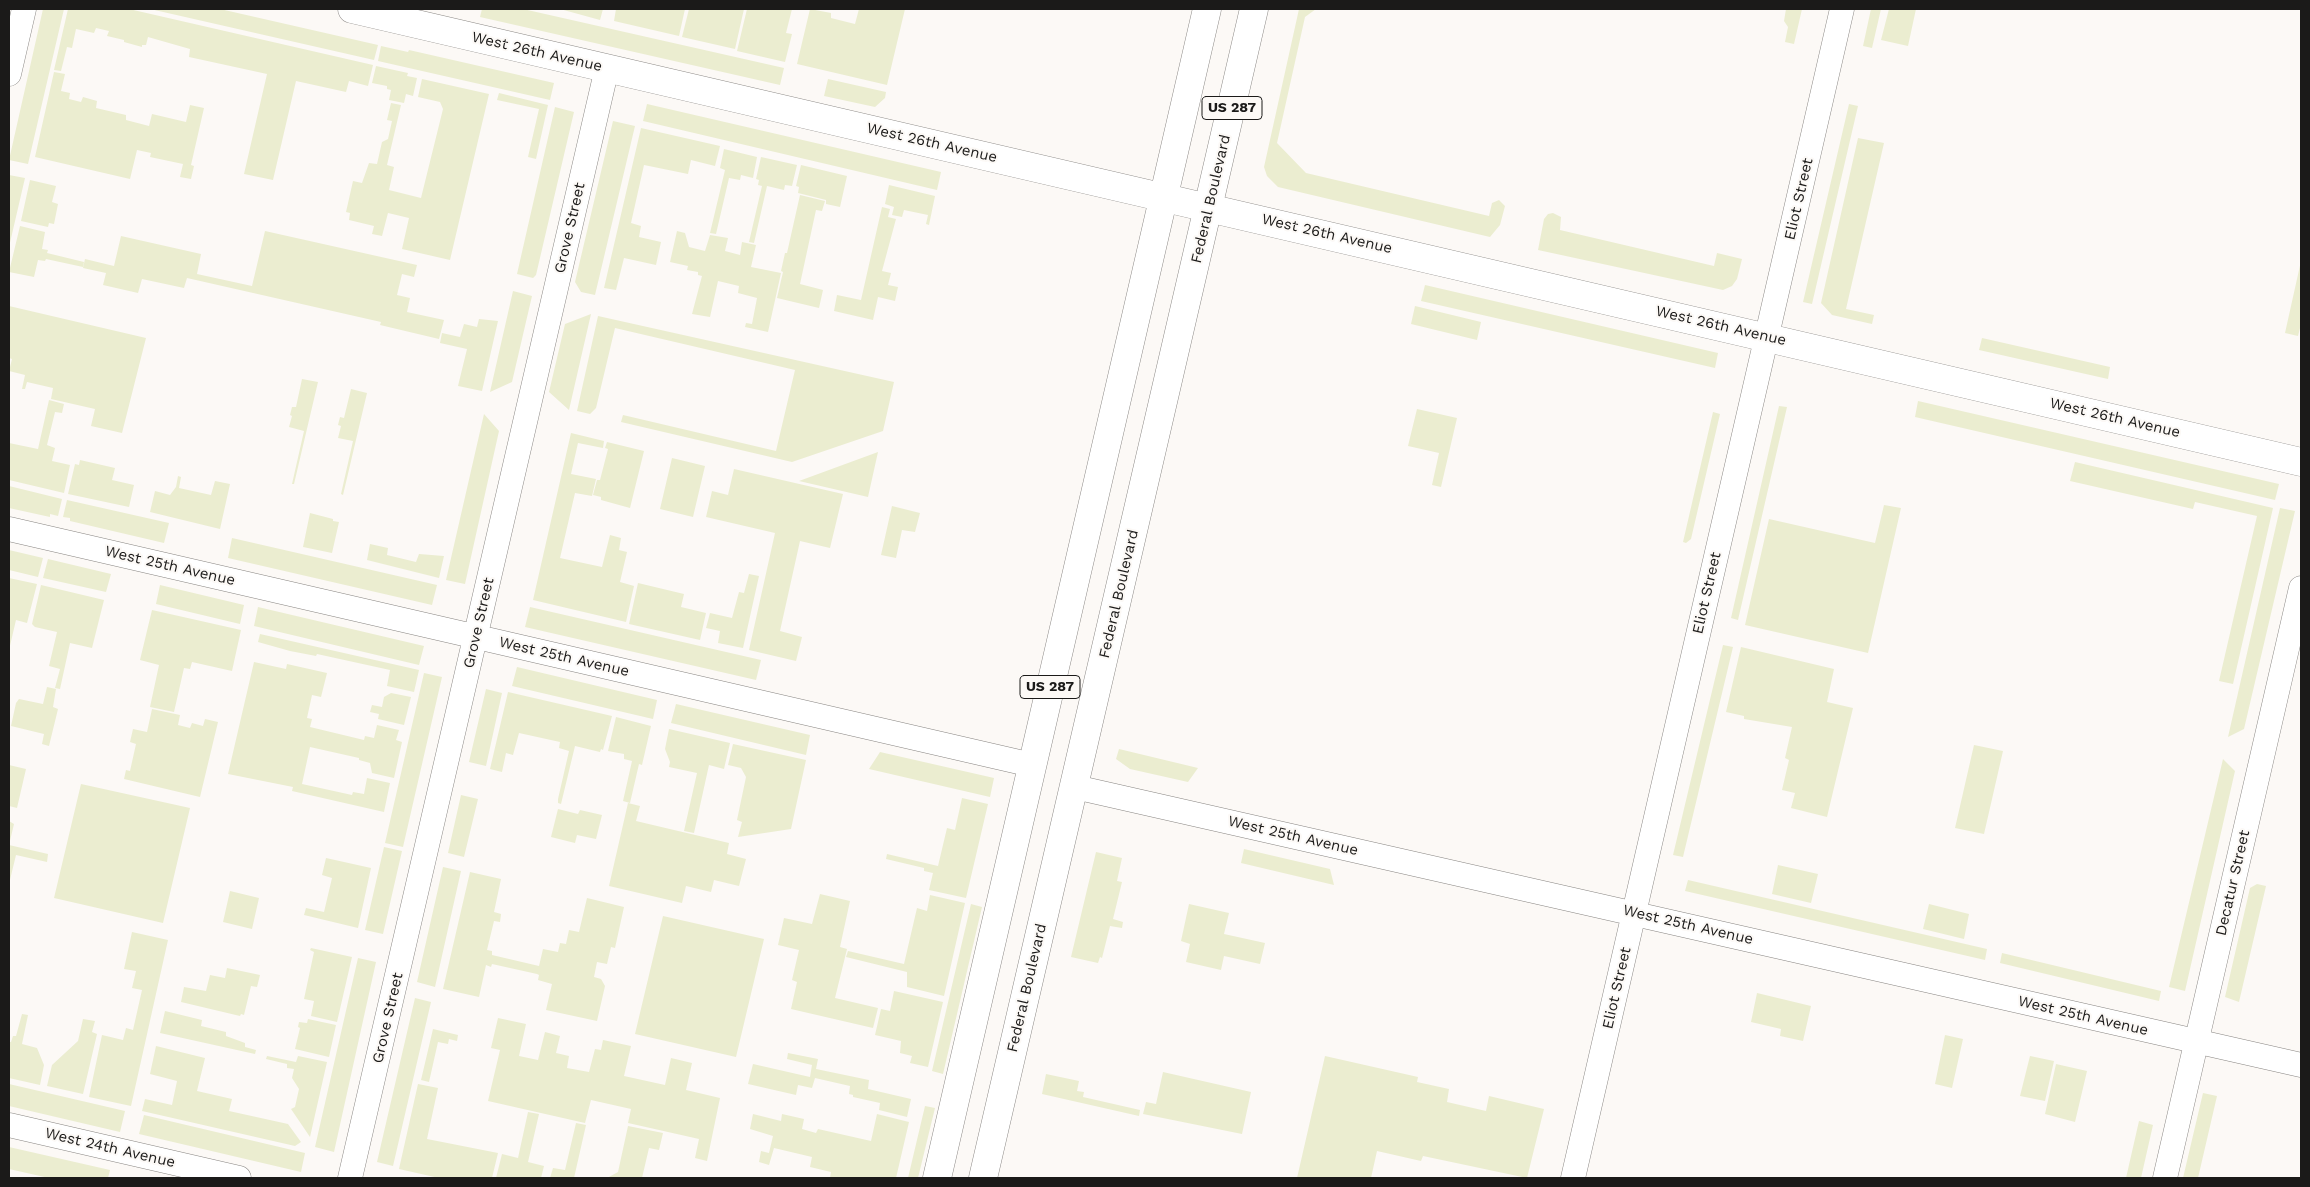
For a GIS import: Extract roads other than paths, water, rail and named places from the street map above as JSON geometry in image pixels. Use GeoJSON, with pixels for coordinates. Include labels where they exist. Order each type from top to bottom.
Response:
{"type":"FeatureCollection","features":[{"type":"Feature","properties":{"kind":"main road","name":"West 26th Avenue"},"geometry":{"type":"LineString","coordinates":[[352,9],[1164,196],[2301,462]]}},
{"type":"Feature","properties":{"kind":"main road","name":"US 287"},"geometry":{"type":"LineString","coordinates":[[937,1178],[1207,9]]}},
{"type":"Feature","properties":{"kind":"main road","name":"Federal Boulevard"},"geometry":{"type":"LineString","coordinates":[[983,1178],[1254,9]]}},
{"type":"Feature","properties":{"kind":"street"},"geometry":{"type":"LineString","coordinates":[[9,74],[24,9]]}},
{"type":"Feature","properties":{"kind":"street","name":"Eliot Street"},"geometry":{"type":"LineString","coordinates":[[1573,1178],[1842,9]]}},
{"type":"Feature","properties":{"kind":"street","name":"Grove Street"},"geometry":{"type":"LineString","coordinates":[[350,1178],[607,68]]}},
{"type":"Feature","properties":{"kind":"street","name":"West 25th Avenue"},"geometry":{"type":"LineString","coordinates":[[9,529],[1032,765]]}},
{"type":"Feature","properties":{"kind":"street","name":"Decatur Street"},"geometry":{"type":"LineString","coordinates":[[2165,1178],[2301,588]]}},
{"type":"Feature","properties":{"kind":"street","name":"West 25th Avenue"},"geometry":{"type":"LineString","coordinates":[[1075,787],[2301,1065]]}},
{"type":"Feature","properties":{"kind":"street","name":"West 24th Avenue"},"geometry":{"type":"LineString","coordinates":[[9,1125],[240,1178]]}}]}
